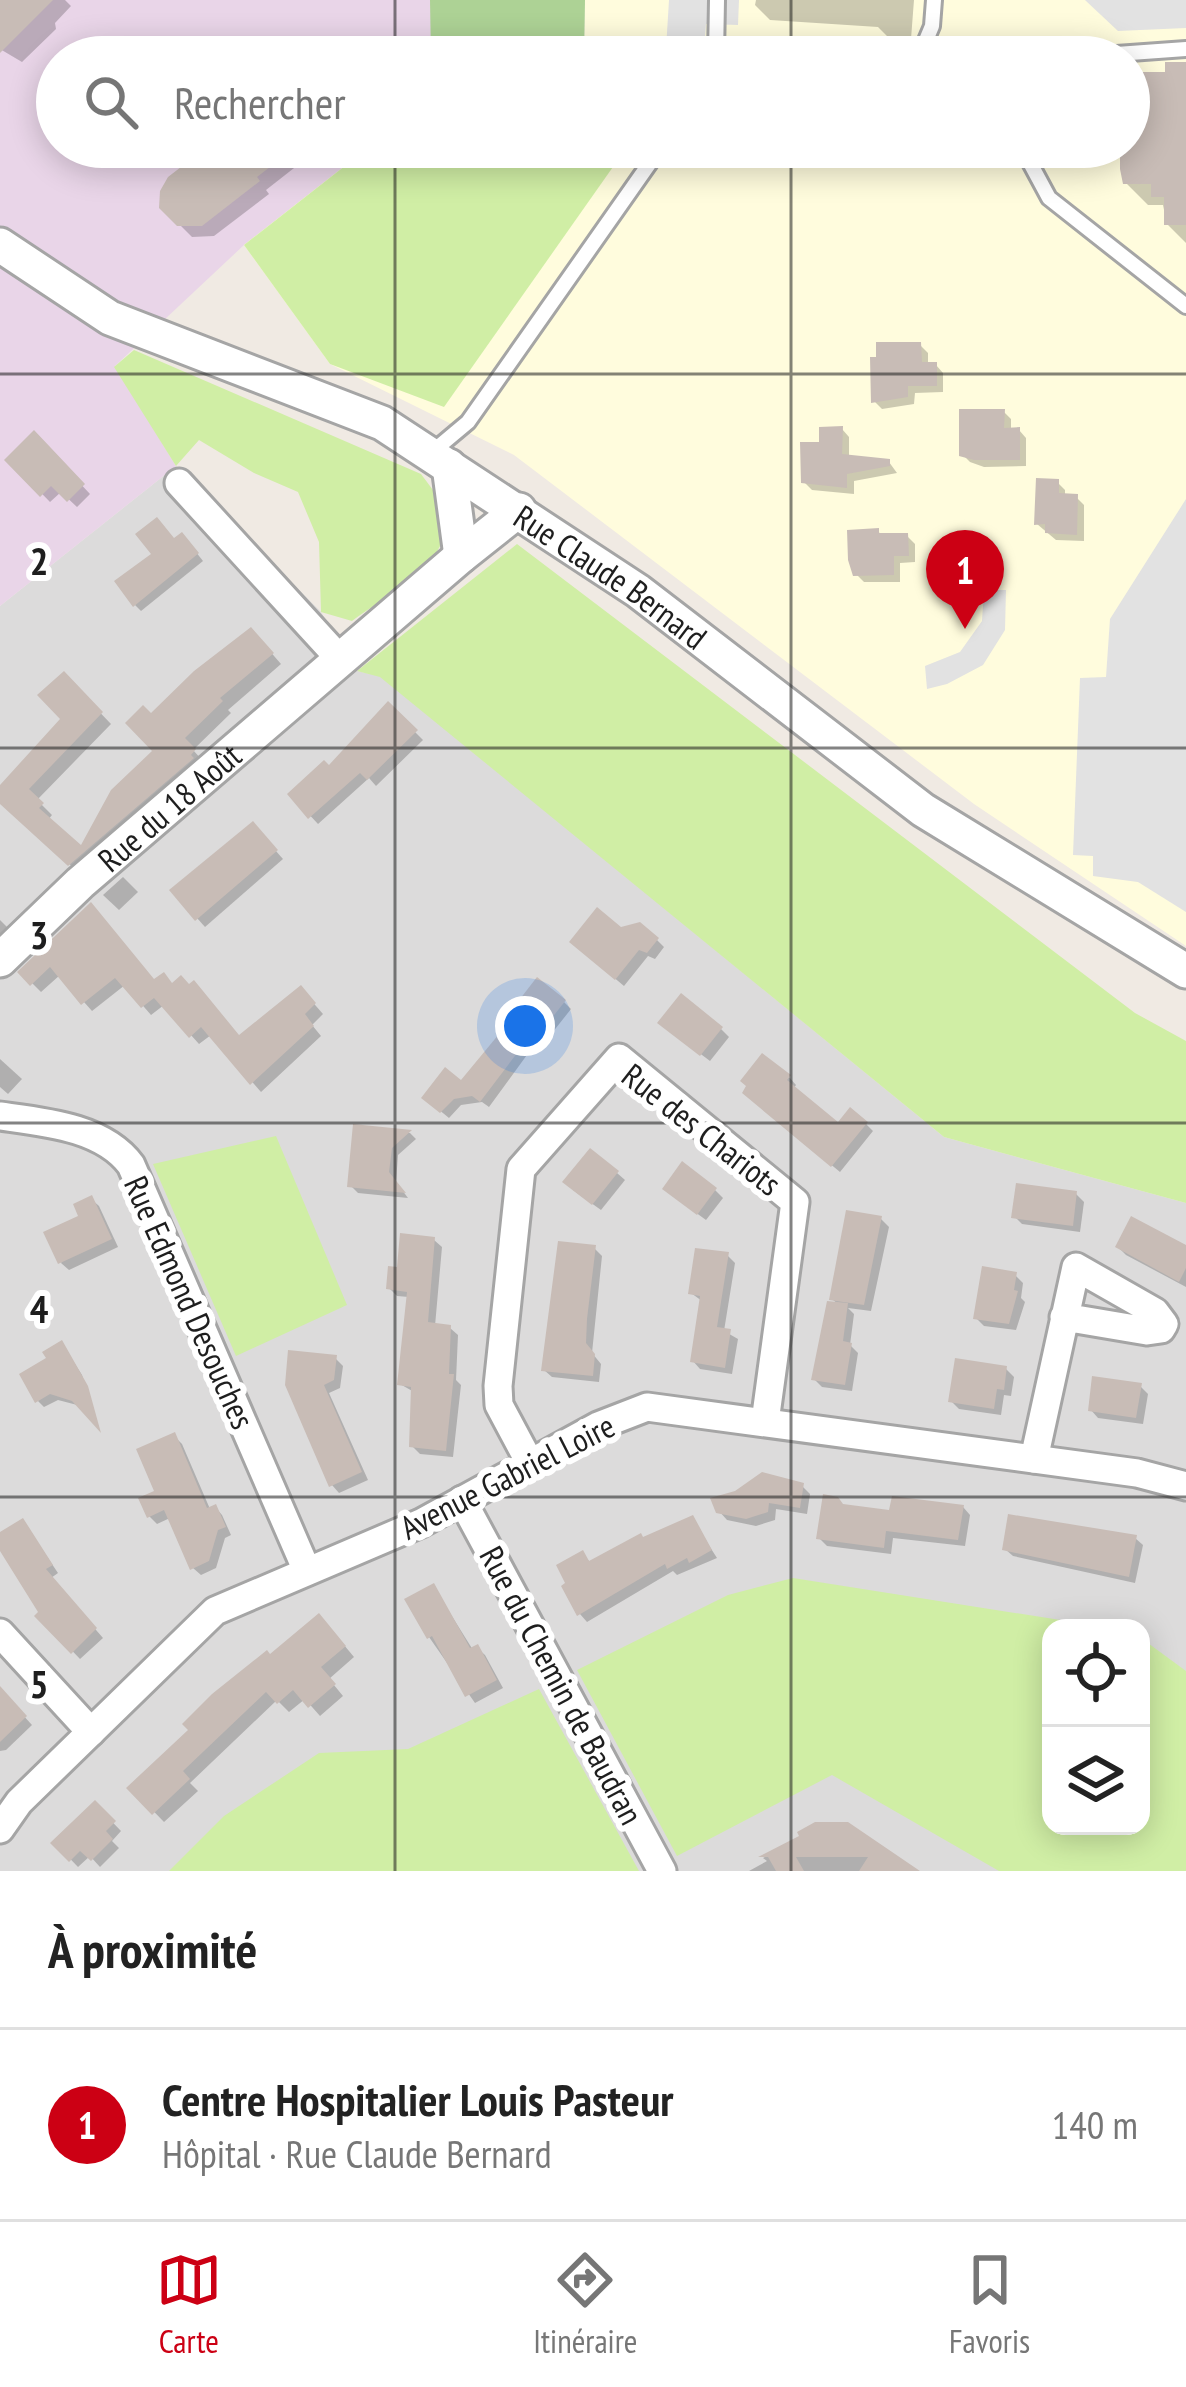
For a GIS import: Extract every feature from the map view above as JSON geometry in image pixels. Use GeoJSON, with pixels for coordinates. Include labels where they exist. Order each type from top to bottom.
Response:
{"type":"FeatureCollection","features":[{"type":"Feature","properties":{"kind":"street","name":"Rue Claude Bernard"},"geometry":{"type":"LineString","coordinates":[[0,245],[110,318],[382,423],[638,591],[923,809],[1186,971]]}},
{"type":"Feature","properties":{"kind":"street"},"geometry":{"type":"LineString","coordinates":[[439,460],[460,556]]}},
{"type":"Feature","properties":{"kind":"street"},"geometry":{"type":"LineString","coordinates":[[179,483],[340,659]]}},
{"type":"Feature","properties":{"kind":"street","name":"Rue du 18 Août"},"geometry":{"type":"LineString","coordinates":[[0,960],[80,884],[519,510]]}},
{"type":"Feature","properties":{"kind":"street","name":"Rue des Chariots"},"geometry":{"type":"LineString","coordinates":[[530,1462],[499,1405],[498,1386],[521,1168],[620,1058],[795,1202],[765,1422]]}},
{"type":"Feature","properties":{"kind":"street","name":"Rue Edmond Desouches"},"geometry":{"type":"LineString","coordinates":[[0,1116],[99,1137],[120,1150],[131,1165],[307,1571]]}},
{"type":"Feature","properties":{"kind":"street"},"geometry":{"type":"LineString","coordinates":[[1034,1459],[1064,1317]]}},
{"type":"Feature","properties":{"kind":"street","name":"Avenue Gabriel Loire"},"geometry":{"type":"LineString","coordinates":[[0,1829],[19,1802],[215,1611],[365,1549],[598,1426],[647,1407],[1137,1473],[1186,1486]]}},
{"type":"Feature","properties":{"kind":"street","name":"Rue du Chemin de Baudran"},"geometry":{"type":"LineString","coordinates":[[462,1500],[662,1871]]}},
{"type":"Feature","properties":{"kind":"street"},"geometry":{"type":"LineString","coordinates":[[0,1633],[91,1732]]}},
{"type":"Feature","properties":{"kind":"lane"},"geometry":{"type":"LineString","coordinates":[[716,36],[717,0]]}},
{"type":"Feature","properties":{"kind":"lane"},"geometry":{"type":"LineString","coordinates":[[928,36],[934,0]]}},
{"type":"Feature","properties":{"kind":"lane"},"geometry":{"type":"LineString","coordinates":[[1150,52],[1186,49]]}},
{"type":"Feature","properties":{"kind":"lane"},"geometry":{"type":"LineString","coordinates":[[439,460],[646,168]]}},
{"type":"Feature","properties":{"kind":"lane"},"geometry":{"type":"LineString","coordinates":[[1033,168],[1049,198],[1186,306]]}},
{"type":"Feature","properties":{"kind":"shaded area"},"geometry":{"type":"Polygon","coordinates":[[[0,0],[432,0],[431,36],[36,36],[36,168],[342,168],[244,245],[115,366],[176,466],[0,606],[0,0]]]}},
{"type":"Feature","properties":{"kind":"shaded area"},"geometry":{"type":"Polygon","coordinates":[[[585,0],[1186,0],[1186,946],[974,804],[514,455],[330,364],[244,245],[342,168],[1150,168],[1150,36],[584,36],[585,0]]]}},
{"type":"Feature","properties":{"kind":"shaded area"},"geometry":{"type":"Polygon","coordinates":[[[669,0],[739,0],[738,25],[706,24],[705,36],[667,36],[669,0]]]}},
{"type":"Feature","properties":{"kind":"shaded area"},"geometry":{"type":"Polygon","coordinates":[[[1085,0],[1186,0],[1186,28],[1118,31],[1085,0]]]}},
{"type":"Feature","properties":{"kind":"shaded area"},"geometry":{"type":"Polygon","coordinates":[[[176,466],[321,612],[357,671],[380,676],[944,1137],[1186,1203],[1186,1871],[0,1871],[0,606],[176,466]]]}},
{"type":"Feature","properties":{"kind":"shaded area"},"geometry":{"type":"Polygon","coordinates":[[[1186,499],[1186,912],[1138,882],[1093,876],[1093,856],[1073,855],[1080,678],[1106,677],[1110,619],[1186,499]]]}},
{"type":"Feature","properties":{"kind":"shaded area"},"geometry":{"type":"Polygon","coordinates":[[[984,590],[1006,590],[1005,630],[983,665],[927,689],[925,666],[960,652],[982,621],[984,590]]]}},
{"type":"Feature","properties":{"kind":"green space"},"geometry":{"type":"Polygon","coordinates":[[[430,0],[585,0],[584,36],[431,36],[430,0]]]}},
{"type":"Feature","properties":{"kind":"green space"},"geometry":{"type":"Polygon","coordinates":[[[342,168],[612,168],[444,407],[330,364],[244,245],[342,168]]]}},
{"type":"Feature","properties":{"kind":"green space"},"geometry":{"type":"Polygon","coordinates":[[[134,350],[421,474],[443,507],[446,526],[431,559],[400,588],[352,621],[321,612],[319,542],[298,492],[254,473],[199,440],[176,466],[114,367],[134,350]]]}},
{"type":"Feature","properties":{"kind":"green space"},"geometry":{"type":"Polygon","coordinates":[[[517,544],[1135,1013],[1186,1041],[1186,1203],[944,1137],[380,677],[357,671],[517,544]]]}},
{"type":"Feature","properties":{"kind":"green space"},"geometry":{"type":"Polygon","coordinates":[[[276,1136],[347,1305],[236,1356],[153,1164],[276,1136]]]}},
{"type":"Feature","properties":{"kind":"green space"},"geometry":{"type":"Polygon","coordinates":[[[793,1578],[1054,1619],[1042,1619],[1042,1835],[1150,1835],[1150,1645],[1186,1671],[1186,1871],[999,1871],[832,1775],[677,1856],[577,1670],[728,1595],[793,1578]]]}},
{"type":"Feature","properties":{"kind":"green space"},"geometry":{"type":"Polygon","coordinates":[[[539,1689],[639,1871],[169,1871],[224,1816],[319,1753],[408,1749],[539,1689]]]}},
{"type":"Feature","properties":{"kind":"building"},"geometry":{"type":"Polygon","coordinates":[[[0,0],[53,0],[0,53],[0,0]]]}},
{"type":"Feature","properties":{"kind":"building"},"geometry":{"type":"Polygon","coordinates":[[[1165,62],[1186,62],[1186,225],[1164,225],[1164,197],[1151,197],[1151,184],[1123,184],[1120,169],[1150,168],[1150,72],[1165,72],[1165,62]]]}},
{"type":"Feature","properties":{"kind":"building"},"geometry":{"type":"Polygon","coordinates":[[[180,168],[269,168],[257,177],[260,181],[202,226],[177,226],[159,208],[160,191],[180,168]]]}},
{"type":"Feature","properties":{"kind":"building"},"geometry":{"type":"Polygon","coordinates":[[[876,342],[921,342],[922,362],[937,362],[937,386],[908,386],[908,397],[871,403],[870,357],[876,357],[876,342]]]}},
{"type":"Feature","properties":{"kind":"building"},"geometry":{"type":"Polygon","coordinates":[[[959,409],[1005,409],[1004,428],[1020,427],[1020,460],[959,456],[959,409]]]}},
{"type":"Feature","properties":{"kind":"building"},"geometry":{"type":"Polygon","coordinates":[[[843,426],[842,454],[890,459],[890,466],[847,474],[847,488],[801,483],[800,442],[819,442],[819,427],[843,426]]]}},
{"type":"Feature","properties":{"kind":"building"},"geometry":{"type":"Polygon","coordinates":[[[34,430],[85,484],[67,502],[51,486],[40,497],[4,460],[34,430]]]}},
{"type":"Feature","properties":{"kind":"building"},"geometry":{"type":"Polygon","coordinates":[[[1036,478],[1059,479],[1059,493],[1078,494],[1077,535],[1045,533],[1045,524],[1034,525],[1036,478]]]}},
{"type":"Feature","properties":{"kind":"building"},"geometry":{"type":"Polygon","coordinates":[[[157,517],[174,538],[182,532],[199,553],[133,607],[114,581],[151,554],[135,534],[157,517]]]}},
{"type":"Feature","properties":{"kind":"building"},"geometry":{"type":"Polygon","coordinates":[[[879,528],[879,533],[908,533],[909,556],[894,556],[894,575],[853,576],[847,530],[879,528]]]}},
{"type":"Feature","properties":{"kind":"building"},"geometry":{"type":"Polygon","coordinates":[[[251,627],[274,653],[220,698],[223,701],[185,738],[196,749],[194,758],[68,866],[0,804],[0,785],[60,719],[37,695],[64,671],[103,712],[29,789],[44,803],[39,808],[81,845],[111,790],[152,751],[125,723],[143,705],[151,713],[194,671],[251,627]]]}},
{"type":"Feature","properties":{"kind":"building"},"geometry":{"type":"Polygon","coordinates":[[[388,701],[418,730],[367,780],[360,773],[308,819],[287,794],[324,760],[329,765],[388,701]]]}},
{"type":"Feature","properties":{"kind":"building"},"geometry":{"type":"Polygon","coordinates":[[[253,821],[278,850],[195,921],[169,890],[253,821]]]}},
{"type":"Feature","properties":{"kind":"building"},"geometry":{"type":"Polygon","coordinates":[[[91,902],[154,979],[164,972],[172,983],[181,975],[189,984],[194,980],[239,1035],[301,985],[316,1003],[305,1014],[314,1026],[250,1085],[201,1027],[189,1038],[154,998],[141,1008],[115,978],[81,1005],[50,967],[30,986],[17,972],[91,902]]]}},
{"type":"Feature","properties":{"kind":"building"},"geometry":{"type":"Polygon","coordinates":[[[597,907],[621,927],[640,922],[659,938],[647,953],[639,950],[615,980],[569,942],[597,907]]]}},
{"type":"Feature","properties":{"kind":"building"},"geometry":{"type":"Polygon","coordinates":[[[537,977],[566,1000],[529,1047],[524,1044],[480,1102],[472,1096],[454,1099],[440,1113],[421,1098],[445,1067],[461,1080],[504,1028],[500,1025],[537,977]]]}},
{"type":"Feature","properties":{"kind":"building"},"geometry":{"type":"Polygon","coordinates":[[[681,993],[723,1027],[700,1056],[657,1023],[681,993]]]}},
{"type":"Feature","properties":{"kind":"building"},"geometry":{"type":"Polygon","coordinates":[[[762,1053],[838,1122],[850,1107],[868,1122],[831,1167],[742,1093],[746,1086],[740,1081],[762,1053]]]}},
{"type":"Feature","properties":{"kind":"building"},"geometry":{"type":"Polygon","coordinates":[[[353,1124],[412,1130],[392,1148],[389,1172],[406,1193],[347,1187],[353,1124]]]}},
{"type":"Feature","properties":{"kind":"building"},"geometry":{"type":"Polygon","coordinates":[[[590,1148],[619,1171],[592,1205],[562,1182],[590,1148]]]}},
{"type":"Feature","properties":{"kind":"building"},"geometry":{"type":"Polygon","coordinates":[[[682,1161],[717,1188],[697,1215],[662,1189],[682,1161]]]}},
{"type":"Feature","properties":{"kind":"building"},"geometry":{"type":"Polygon","coordinates":[[[1016,1183],[1077,1191],[1073,1226],[1011,1218],[1016,1183]]]}},
{"type":"Feature","properties":{"kind":"building"},"geometry":{"type":"Polygon","coordinates":[[[92,1195],[112,1239],[58,1264],[43,1232],[78,1216],[73,1204],[92,1195]]]}},
{"type":"Feature","properties":{"kind":"building"},"geometry":{"type":"Polygon","coordinates":[[[846,1210],[882,1216],[864,1305],[829,1300],[846,1210]]]}},
{"type":"Feature","properties":{"kind":"building"},"geometry":{"type":"Polygon","coordinates":[[[1131,1216],[1186,1245],[1186,1268],[1179,1282],[1115,1247],[1131,1216]]]}},
{"type":"Feature","properties":{"kind":"building"},"geometry":{"type":"Polygon","coordinates":[[[400,1233],[435,1237],[428,1322],[451,1325],[449,1374],[454,1374],[446,1451],[409,1447],[411,1387],[397,1385],[407,1292],[386,1289],[388,1266],[397,1267],[400,1233]]]}},
{"type":"Feature","properties":{"kind":"building"},"geometry":{"type":"Polygon","coordinates":[[[558,1241],[596,1245],[586,1343],[595,1354],[593,1376],[541,1371],[558,1241]]]}},
{"type":"Feature","properties":{"kind":"building"},"geometry":{"type":"Polygon","coordinates":[[[695,1248],[729,1252],[717,1327],[731,1329],[725,1368],[690,1362],[700,1296],[688,1294],[695,1248]]]}},
{"type":"Feature","properties":{"kind":"building"},"geometry":{"type":"Polygon","coordinates":[[[982,1266],[1017,1272],[1014,1290],[1018,1291],[1009,1324],[973,1319],[982,1266]]]}},
{"type":"Feature","properties":{"kind":"building"},"geometry":{"type":"Polygon","coordinates":[[[827,1301],[848,1303],[843,1341],[852,1343],[845,1385],[811,1380],[827,1301]]]}},
{"type":"Feature","properties":{"kind":"building"},"geometry":{"type":"Polygon","coordinates":[[[62,1340],[88,1386],[101,1433],[72,1401],[50,1394],[35,1403],[19,1374],[46,1358],[42,1352],[62,1340]]]}},
{"type":"Feature","properties":{"kind":"building"},"geometry":{"type":"Polygon","coordinates":[[[288,1350],[337,1355],[334,1380],[324,1385],[362,1472],[329,1487],[285,1385],[288,1350]]]}},
{"type":"Feature","properties":{"kind":"building"},"geometry":{"type":"Polygon","coordinates":[[[955,1358],[1007,1366],[1004,1390],[997,1389],[994,1409],[948,1402],[955,1358]]]}},
{"type":"Feature","properties":{"kind":"building"},"geometry":{"type":"Polygon","coordinates":[[[1092,1376],[1142,1383],[1136,1418],[1088,1411],[1092,1376]]]}},
{"type":"Feature","properties":{"kind":"building"},"geometry":{"type":"Polygon","coordinates":[[[175,1432],[207,1508],[216,1504],[226,1527],[218,1530],[209,1561],[190,1570],[164,1510],[147,1518],[138,1498],[154,1491],[136,1449],[175,1432]]]}},
{"type":"Feature","properties":{"kind":"building"},"geometry":{"type":"Polygon","coordinates":[[[762,1472],[804,1483],[800,1508],[769,1503],[768,1512],[746,1519],[716,1513],[710,1498],[735,1491],[762,1472]]]}},
{"type":"Feature","properties":{"kind":"building"},"geometry":{"type":"Polygon","coordinates":[[[823,1494],[838,1497],[843,1504],[889,1510],[892,1496],[964,1505],[958,1540],[886,1531],[884,1548],[816,1539],[823,1494]]]}},
{"type":"Feature","properties":{"kind":"building"},"geometry":{"type":"Polygon","coordinates":[[[1008,1514],[1137,1535],[1129,1577],[1002,1550],[1008,1514]]]}},
{"type":"Feature","properties":{"kind":"building"},"geometry":{"type":"Polygon","coordinates":[[[693,1515],[712,1550],[689,1563],[687,1558],[667,1569],[665,1564],[577,1616],[556,1565],[583,1550],[589,1561],[641,1533],[643,1537],[693,1515]]]}},
{"type":"Feature","properties":{"kind":"building"},"geometry":{"type":"Polygon","coordinates":[[[23,1518],[53,1565],[46,1569],[97,1628],[71,1654],[34,1616],[38,1612],[0,1551],[0,1532],[23,1518]]]}},
{"type":"Feature","properties":{"kind":"building"},"geometry":{"type":"Polygon","coordinates":[[[434,1583],[470,1648],[478,1644],[497,1680],[465,1697],[432,1636],[427,1639],[404,1599],[434,1583]]]}},
{"type":"Feature","properties":{"kind":"building"},"geometry":{"type":"Polygon","coordinates":[[[319,1613],[346,1646],[321,1667],[336,1684],[308,1708],[293,1690],[277,1704],[266,1692],[183,1771],[190,1779],[152,1815],[126,1788],[188,1730],[182,1724],[212,1694],[319,1613]]]}},
{"type":"Feature","properties":{"kind":"building"},"geometry":{"type":"Polygon","coordinates":[[[0,1686],[27,1716],[0,1742],[0,1686]]]}},
{"type":"Feature","properties":{"kind":"building"},"geometry":{"type":"Polygon","coordinates":[[[95,1800],[116,1821],[106,1831],[113,1839],[91,1861],[80,1851],[69,1862],[50,1843],[95,1800]]]}},
{"type":"Feature","properties":{"kind":"building"},"geometry":{"type":"Polygon","coordinates":[[[815,1822],[848,1822],[920,1871],[859,1871],[868,1857],[796,1857],[804,1871],[776,1871],[768,1857],[758,1857],[815,1822]]]}},
{"type":"Feature","properties":{"kind":"place","name":"Centre Hospitalier Louis Pasteur"},"geometry":{"type":"Point","coordinates":[965,629]}}]}
